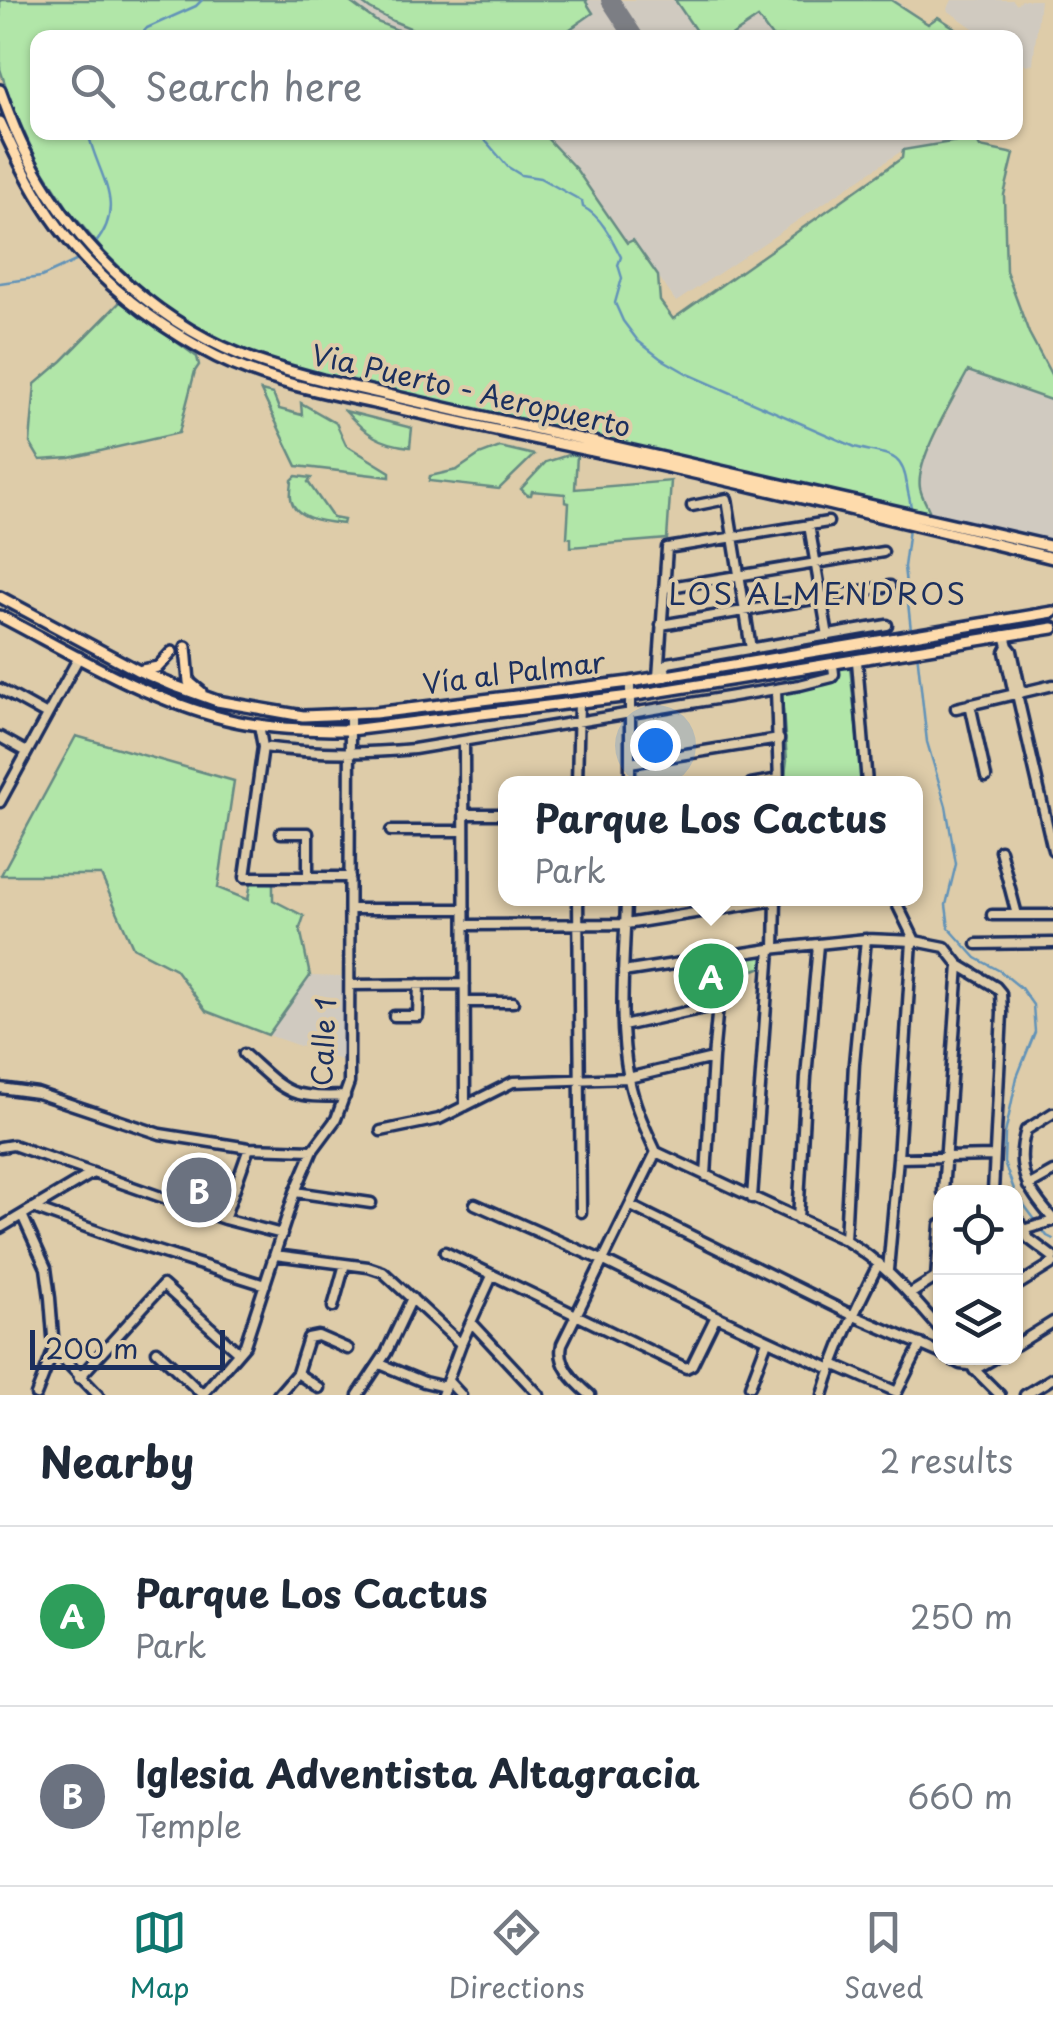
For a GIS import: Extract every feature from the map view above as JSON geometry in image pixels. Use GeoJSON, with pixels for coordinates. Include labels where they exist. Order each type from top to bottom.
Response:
{"type":"FeatureCollection","features":[{"type":"Feature","properties":{"kind":"main road","name":"Via Puerto - Aeropuerto"},"geometry":{"type":"LineString","coordinates":[[0,90],[3,120],[18,161],[51,217],[110,283],[169,330],[205,352],[248,370],[336,395],[888,514]]}},
{"type":"Feature","properties":{"kind":"main road","name":"Via Puerto - Aeropuerto"},"geometry":{"type":"LineString","coordinates":[[3,120],[89,246],[157,309],[237,354],[322,380],[930,524],[1053,558]]}},
{"type":"Feature","properties":{"kind":"main road"},"geometry":{"type":"LineString","coordinates":[[0,147],[18,161]]}},
{"type":"Feature","properties":{"kind":"main road","name":"Via Puerto - Aeropuerto"},"geometry":{"type":"LineString","coordinates":[[930,524],[1053,548]]}},
{"type":"Feature","properties":{"kind":"main road","name":"Vía al Palmar"},"geometry":{"type":"LineString","coordinates":[[0,597],[137,670],[216,702],[303,716],[350,715],[630,682],[1053,612]]}},
{"type":"Feature","properties":{"kind":"main road","name":"Vía al Palmar"},"geometry":{"type":"LineString","coordinates":[[0,616],[79,658],[193,709],[260,725],[350,730],[630,696],[931,648],[1006,641],[1053,628]]}},
{"type":"Feature","properties":{"kind":"main road"},"geometry":{"type":"LineString","coordinates":[[186,646],[190,682],[216,702]]}},
{"type":"Feature","properties":{"kind":"main road"},"geometry":{"type":"LineString","coordinates":[[137,670],[153,670],[172,652]]}},
{"type":"Feature","properties":{"kind":"street"},"geometry":{"type":"LineString","coordinates":[[692,506],[727,499],[751,649]]}},
{"type":"Feature","properties":{"kind":"street"},"geometry":{"type":"LineString","coordinates":[[662,677],[661,625],[667,548],[828,522]]}},
{"type":"Feature","properties":{"kind":"street"},"geometry":{"type":"LineString","coordinates":[[809,525],[828,636]]}},
{"type":"Feature","properties":{"kind":"street"},"geometry":{"type":"LineString","coordinates":[[664,588],[883,552]]}},
{"type":"Feature","properties":{"kind":"street"},"geometry":{"type":"LineString","coordinates":[[661,625],[890,586]]}},
{"type":"Feature","properties":{"kind":"street"},"geometry":{"type":"LineString","coordinates":[[662,677],[668,663],[887,625]]}},
{"type":"Feature","properties":{"kind":"street"},"geometry":{"type":"LineString","coordinates":[[1006,641],[1012,651],[1017,694],[1053,850]]}},
{"type":"Feature","properties":{"kind":"street"},"geometry":{"type":"LineString","coordinates":[[0,802],[79,658]]}},
{"type":"Feature","properties":{"kind":"street"},"geometry":{"type":"LineString","coordinates":[[857,661],[866,776]]}},
{"type":"Feature","properties":{"kind":"street"},"geometry":{"type":"LineString","coordinates":[[263,747],[350,753],[464,741],[828,680],[834,674],[834,665]]}},
{"type":"Feature","properties":{"kind":"street"},"geometry":{"type":"LineString","coordinates":[[630,682],[630,776]]}},
{"type":"Feature","properties":{"kind":"street"},"geometry":{"type":"LineString","coordinates":[[956,708],[1053,685]]}},
{"type":"Feature","properties":{"kind":"street"},"geometry":{"type":"LineString","coordinates":[[0,689],[48,715]]}},
{"type":"Feature","properties":{"kind":"street"},"geometry":{"type":"LineString","coordinates":[[776,689],[779,776]]}},
{"type":"Feature","properties":{"kind":"street"},"geometry":{"type":"LineString","coordinates":[[577,776],[578,702]]}},
{"type":"Feature","properties":{"kind":"street"},"geometry":{"type":"LineString","coordinates":[[970,704],[986,777]]}},
{"type":"Feature","properties":{"kind":"street","name":"Calle 1"},"geometry":{"type":"LineString","coordinates":[[202,1395],[245,1345],[295,1192],[313,1150],[336,1119],[349,1083],[350,715]]}},
{"type":"Feature","properties":{"kind":"street"},"geometry":{"type":"LineString","coordinates":[[260,725],[263,747],[244,877],[350,876]]}},
{"type":"Feature","properties":{"kind":"street"},"geometry":{"type":"LineString","coordinates":[[0,737],[27,752]]}},
{"type":"Feature","properties":{"kind":"street"},"geometry":{"type":"LineString","coordinates":[[630,762],[779,738]]}},
{"type":"Feature","properties":{"kind":"street"},"geometry":{"type":"LineString","coordinates":[[464,741],[466,1106]]}},
{"type":"Feature","properties":{"kind":"street"},"geometry":{"type":"LineString","coordinates":[[1041,801],[1053,798]]}},
{"type":"Feature","properties":{"kind":"street"},"geometry":{"type":"LineString","coordinates":[[464,814],[498,814]]}},
{"type":"Feature","properties":{"kind":"street"},"geometry":{"type":"LineString","coordinates":[[391,832],[464,831]]}},
{"type":"Feature","properties":{"kind":"street"},"geometry":{"type":"LineString","coordinates":[[281,833],[308,834],[308,877]]}},
{"type":"Feature","properties":{"kind":"street"},"geometry":{"type":"LineString","coordinates":[[1000,850],[1017,915]]}},
{"type":"Feature","properties":{"kind":"street"},"geometry":{"type":"LineString","coordinates":[[578,906],[581,1212]]}},
{"type":"Feature","properties":{"kind":"street"},"geometry":{"type":"LineString","coordinates":[[626,906],[621,1001],[628,1078],[656,1152],[845,1240],[888,1270],[933,1321]]}},
{"type":"Feature","properties":{"kind":"street"},"geometry":{"type":"LineString","coordinates":[[465,925],[626,924],[734,906]]}},
{"type":"Feature","properties":{"kind":"street"},"geometry":{"type":"LineString","coordinates":[[752,1198],[776,906]]}},
{"type":"Feature","properties":{"kind":"street"},"geometry":{"type":"LineString","coordinates":[[888,1270],[914,941],[898,906]]}},
{"type":"Feature","properties":{"kind":"street"},"geometry":{"type":"LineString","coordinates":[[350,909],[465,909]]}},
{"type":"Feature","properties":{"kind":"street"},"geometry":{"type":"LineString","coordinates":[[992,915],[1053,915]]}},
{"type":"Feature","properties":{"kind":"street"},"geometry":{"type":"LineString","coordinates":[[623,972],[866,939],[944,947],[959,965],[1001,993],[994,1185]]}},
{"type":"Feature","properties":{"kind":"street"},"geometry":{"type":"LineString","coordinates":[[845,1240],[854,1063],[866,939]]}},
{"type":"Feature","properties":{"kind":"street"},"geometry":{"type":"LineString","coordinates":[[977,944],[1053,943]]}},
{"type":"Feature","properties":{"kind":"street"},"geometry":{"type":"LineString","coordinates":[[798,1219],[818,945]]}},
{"type":"Feature","properties":{"kind":"street"},"geometry":{"type":"LineString","coordinates":[[944,1185],[959,965]]}},
{"type":"Feature","properties":{"kind":"street"},"geometry":{"type":"LineString","coordinates":[[394,1016],[418,1016],[419,984]]}},
{"type":"Feature","properties":{"kind":"street"},"geometry":{"type":"LineString","coordinates":[[350,985],[465,984]]}},
{"type":"Feature","properties":{"kind":"street"},"geometry":{"type":"LineString","coordinates":[[706,1176],[720,984]]}},
{"type":"Feature","properties":{"kind":"street"},"geometry":{"type":"LineString","coordinates":[[466,1002],[512,1002]]}},
{"type":"Feature","properties":{"kind":"street"},"geometry":{"type":"LineString","coordinates":[[623,1026],[718,1005]]}},
{"type":"Feature","properties":{"kind":"street"},"geometry":{"type":"LineString","coordinates":[[244,1054],[285,1090],[307,1097],[345,1096]]}},
{"type":"Feature","properties":{"kind":"street"},"geometry":{"type":"LineString","coordinates":[[381,1131],[439,1119],[513,1082],[628,1078],[713,1058]]}},
{"type":"Feature","properties":{"kind":"street"},"geometry":{"type":"LineString","coordinates":[[0,1088],[37,1093],[160,1134],[249,1148],[313,1150]]}},
{"type":"Feature","properties":{"kind":"street"},"geometry":{"type":"LineString","coordinates":[[1023,1230],[1053,1220],[1028,1186],[1022,1165],[1022,1142],[1026,1130],[1053,1113]]}},
{"type":"Feature","properties":{"kind":"street"},"geometry":{"type":"LineString","coordinates":[[0,1146],[13,1145],[224,1219],[282,1234]]}},
{"type":"Feature","properties":{"kind":"street"},"geometry":{"type":"LineString","coordinates":[[224,1219],[249,1148]]}},
{"type":"Feature","properties":{"kind":"street"},"geometry":{"type":"LineString","coordinates":[[590,1395],[563,1364],[562,1344],[656,1152]]}},
{"type":"Feature","properties":{"kind":"street"},"geometry":{"type":"LineString","coordinates":[[898,1158],[993,1156]]}},
{"type":"Feature","properties":{"kind":"street"},"geometry":{"type":"LineString","coordinates":[[1028,1186],[1053,1172]]}},
{"type":"Feature","properties":{"kind":"street"},"geometry":{"type":"LineString","coordinates":[[0,1228],[91,1174]]}},
{"type":"Feature","properties":{"kind":"street"},"geometry":{"type":"LineString","coordinates":[[994,1181],[996,1185]]}},
{"type":"Feature","properties":{"kind":"street"},"geometry":{"type":"LineString","coordinates":[[295,1192],[371,1203]]}},
{"type":"Feature","properties":{"kind":"street"},"geometry":{"type":"LineString","coordinates":[[475,1204],[767,1340],[890,1391],[897,1392],[921,1344]]}},
{"type":"Feature","properties":{"kind":"street"},"geometry":{"type":"LineString","coordinates":[[630,1206],[852,1315],[933,1350]]}},
{"type":"Feature","properties":{"kind":"street"},"geometry":{"type":"LineString","coordinates":[[33,1208],[265,1286]]}},
{"type":"Feature","properties":{"kind":"street"},"geometry":{"type":"LineString","coordinates":[[22,1215],[46,1268],[54,1349],[36,1395]]}},
{"type":"Feature","properties":{"kind":"street"},"geometry":{"type":"LineString","coordinates":[[1023,1231],[1053,1260],[1023,1281]]}},
{"type":"Feature","properties":{"kind":"street"},"geometry":{"type":"LineString","coordinates":[[445,1252],[686,1368],[692,1365],[716,1316]]}},
{"type":"Feature","properties":{"kind":"street"},"geometry":{"type":"LineString","coordinates":[[275,1255],[384,1272],[461,1344]]}},
{"type":"Feature","properties":{"kind":"street"},"geometry":{"type":"LineString","coordinates":[[823,1395],[852,1315],[879,1263]]}},
{"type":"Feature","properties":{"kind":"street"},"geometry":{"type":"LineString","coordinates":[[333,1308],[346,1264]]}},
{"type":"Feature","properties":{"kind":"street"},"geometry":{"type":"LineString","coordinates":[[445,1388],[492,1276]]}},
{"type":"Feature","properties":{"kind":"street"},"geometry":{"type":"LineString","coordinates":[[910,1294],[933,1279]]}},
{"type":"Feature","properties":{"kind":"street"},"geometry":{"type":"LineString","coordinates":[[79,1378],[163,1285],[238,1352]]}},
{"type":"Feature","properties":{"kind":"street"},"geometry":{"type":"LineString","coordinates":[[358,1395],[380,1364],[412,1298]]}},
{"type":"Feature","properties":{"kind":"street"},"geometry":{"type":"LineString","coordinates":[[471,1322],[539,1395]]}},
{"type":"Feature","properties":{"kind":"street"},"geometry":{"type":"LineString","coordinates":[[1023,1341],[1053,1322]]}},
{"type":"Feature","properties":{"kind":"street"},"geometry":{"type":"LineString","coordinates":[[278,1395],[297,1372],[308,1338],[318,1336],[348,1348]]}},
{"type":"Feature","properties":{"kind":"street"},"geometry":{"type":"LineString","coordinates":[[750,1386],[767,1340]]}},
{"type":"Feature","properties":{"kind":"street"},"geometry":{"type":"LineString","coordinates":[[54,1349],[98,1395]]}},
{"type":"Feature","properties":{"kind":"street"},"geometry":{"type":"LineString","coordinates":[[157,1352],[202,1395]]}},
{"type":"Feature","properties":{"kind":"street"},"geometry":{"type":"LineString","coordinates":[[380,1364],[461,1395]]}},
{"type":"Feature","properties":{"kind":"street"},"geometry":{"type":"LineString","coordinates":[[970,1365],[1000,1395]]}},
{"type":"Feature","properties":{"kind":"street"},"geometry":{"type":"LineString","coordinates":[[297,1372],[319,1388]]}},
{"type":"Feature","properties":{"kind":"street"},"geometry":{"type":"LineString","coordinates":[[1025,1395],[1053,1378]]}},
{"type":"Feature","properties":{"kind":"street"},"geometry":{"type":"LineString","coordinates":[[989,1384],[989,1395]]}},
{"type":"Feature","properties":{"kind":"shaded area"},"geometry":{"type":"Polygon","coordinates":[[[210,0],[895,0],[928,24],[938,17],[958,30],[183,30],[210,0]]]}},
{"type":"Feature","properties":{"kind":"shaded area"},"geometry":{"type":"Polygon","coordinates":[[[952,0],[1013,0],[1016,4],[1040,0],[1033,64],[1023,63],[1023,30],[976,30],[947,10],[952,0]]]}},
{"type":"Feature","properties":{"kind":"shaded area"},"geometry":{"type":"Polygon","coordinates":[[[549,140],[963,140],[903,150],[676,302],[634,241],[627,244],[576,169],[549,140]]]}},
{"type":"Feature","properties":{"kind":"shaded area"},"geometry":{"type":"Polygon","coordinates":[[[968,371],[1053,401],[1053,542],[926,512],[929,510],[920,488],[920,466],[968,371]]]}},
{"type":"Feature","properties":{"kind":"shaded area"},"geometry":{"type":"Polygon","coordinates":[[[310,976],[346,977],[346,1062],[268,1035],[310,976]]]}},
{"type":"Feature","properties":{"kind":"green space"},"geometry":{"type":"Polygon","coordinates":[[[0,0],[347,0],[377,22],[397,30],[30,30],[30,140],[549,140],[576,169],[627,243],[633,240],[658,276],[660,301],[673,319],[902,158],[903,150],[976,140],[980,147],[1014,154],[1004,195],[1006,271],[1029,333],[1053,378],[1053,401],[968,371],[923,462],[920,488],[929,510],[926,512],[425,399],[259,357],[175,315],[105,253],[69,210],[36,159],[0,69],[0,0]]]}},
{"type":"Feature","properties":{"kind":"green space"},"geometry":{"type":"Polygon","coordinates":[[[358,0],[587,0],[593,13],[571,30],[415,30],[358,0]]]}},
{"type":"Feature","properties":{"kind":"green space"},"geometry":{"type":"Polygon","coordinates":[[[675,0],[891,0],[928,24],[938,17],[958,30],[767,30],[758,18],[740,30],[695,30],[675,0]]]}},
{"type":"Feature","properties":{"kind":"green space"},"geometry":{"type":"Polygon","coordinates":[[[121,301],[197,357],[199,365],[179,433],[70,458],[40,460],[30,443],[35,384],[121,301]]]}},
{"type":"Feature","properties":{"kind":"green space"},"geometry":{"type":"Polygon","coordinates":[[[261,391],[273,394],[279,409],[302,415],[301,403],[336,423],[346,445],[390,472],[390,477],[297,466],[261,391]]]}},
{"type":"Feature","properties":{"kind":"green space"},"geometry":{"type":"Polygon","coordinates":[[[345,411],[412,428],[410,447],[374,436],[345,411]]]}},
{"type":"Feature","properties":{"kind":"green space"},"geometry":{"type":"Polygon","coordinates":[[[500,447],[534,455],[499,489],[429,481],[430,476],[457,470],[500,447]]]}},
{"type":"Feature","properties":{"kind":"green space"},"geometry":{"type":"Polygon","coordinates":[[[577,455],[575,489],[671,481],[667,539],[571,547],[565,494],[532,491],[527,495],[521,489],[546,462],[577,455]]]}},
{"type":"Feature","properties":{"kind":"green space"},"geometry":{"type":"Polygon","coordinates":[[[296,476],[311,478],[308,482],[333,518],[344,520],[343,524],[298,511],[291,496],[296,476]]]}},
{"type":"Feature","properties":{"kind":"green space"},"geometry":{"type":"Polygon","coordinates":[[[850,667],[861,776],[785,776],[781,686],[786,678],[850,667]]]}},
{"type":"Feature","properties":{"kind":"green space"},"geometry":{"type":"Polygon","coordinates":[[[76,736],[234,781],[218,888],[248,900],[251,882],[273,883],[273,900],[304,916],[300,928],[310,976],[268,1035],[206,1011],[175,969],[133,947],[101,875],[1,875],[76,736]]]}},
{"type":"Feature","properties":{"kind":"green space"},"geometry":{"type":"Polygon","coordinates":[[[763,956],[762,967],[714,985],[688,988],[684,968],[763,956]]]}},
{"type":"Feature","properties":{"kind":"waterway"},"geometry":{"type":"LineString","coordinates":[[145,30],[202,0]]}},
{"type":"Feature","properties":{"kind":"waterway"},"geometry":{"type":"LineString","coordinates":[[90,140],[110,202],[105,229],[95,244]]}},
{"type":"Feature","properties":{"kind":"waterway"},"geometry":{"type":"LineString","coordinates":[[485,140],[508,167],[521,175],[540,178],[582,201],[583,207],[601,222],[621,257],[618,265],[622,278],[615,303],[638,341],[688,374],[855,447],[890,456],[905,474],[911,511]]}},
{"type":"Feature","properties":{"kind":"waterway"},"geometry":{"type":"LineString","coordinates":[[0,283],[41,277],[78,260]]}},
{"type":"Feature","properties":{"kind":"waterway"},"geometry":{"type":"LineString","coordinates":[[909,529],[904,567],[911,630]]}},
{"type":"Feature","properties":{"kind":"waterway"},"geometry":{"type":"LineString","coordinates":[[917,652],[927,742],[946,806],[956,864],[946,905],[949,928],[976,958],[1021,988],[1033,1005],[1035,1032],[1017,1077],[1005,1134],[1004,1163],[1012,1185]]}},
{"type":"Feature","properties":{"kind":"waterway"},"geometry":{"type":"LineString","coordinates":[[1023,1203],[1053,1239]]}},
{"type":"Feature","properties":{"kind":"taxiway"},"geometry":{"type":"LineString","coordinates":[[610,0],[630,30]]}},
{"type":"Feature","properties":{"kind":"place","name":"Parque Los Cactus"},"geometry":{"type":"Point","coordinates":[711,976]}},
{"type":"Feature","properties":{"kind":"place","name":"Iglesia Adventista Altagracia"},"geometry":{"type":"Point","coordinates":[199,1190]}},
{"type":"Feature","properties":{"kind":"district","name":"LOS ALMENDROS"},"geometry":{"type":"Point","coordinates":[818,595]}}]}
